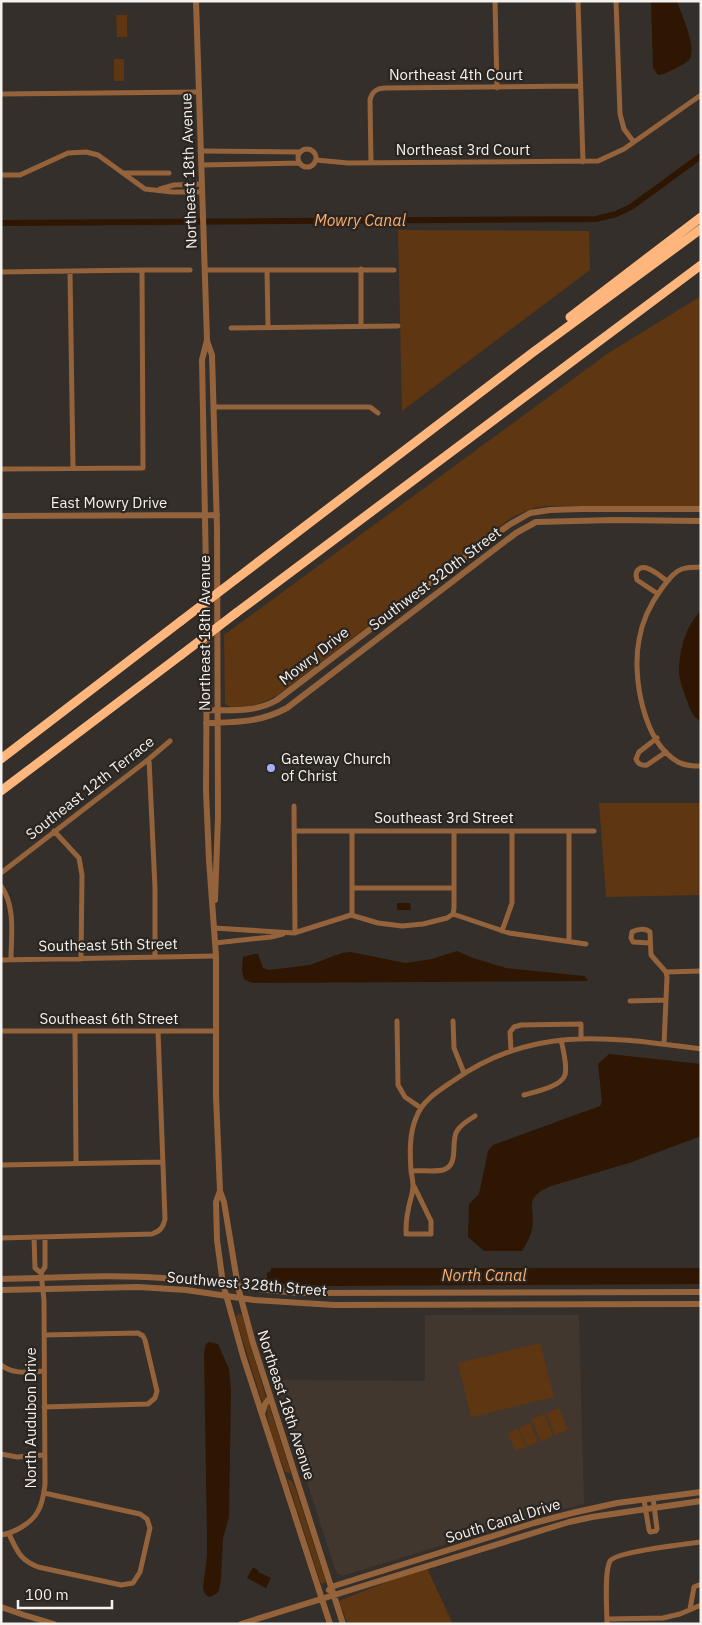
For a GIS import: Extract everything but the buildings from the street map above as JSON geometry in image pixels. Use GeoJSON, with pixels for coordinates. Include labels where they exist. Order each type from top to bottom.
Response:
{"type":"FeatureCollection","features":[{"type":"Feature","properties":{"kind":"highway"},"geometry":{"type":"LineString","coordinates":[[532,353],[551,332],[701,217]]}},
{"type":"Feature","properties":{"kind":"highway"},"geometry":{"type":"LineString","coordinates":[[1,759],[532,353],[701,229]]}},
{"type":"Feature","properties":{"kind":"highway"},"geometry":{"type":"LineString","coordinates":[[1,791],[701,265]]}},
{"type":"Feature","properties":{"kind":"street","name":"Northeast 18th Avenue"},"geometry":{"type":"LineString","coordinates":[[196,1],[206,340],[202,360],[207,623],[207,826],[216,956],[216,1096],[220,1191],[224,1202],[238,1287],[253,1343],[343,1624]]}},
{"type":"Feature","properties":{"kind":"street"},"geometry":{"type":"LineString","coordinates":[[495,1],[497,88]]}},
{"type":"Feature","properties":{"kind":"street"},"geometry":{"type":"LineString","coordinates":[[578,1],[583,162]]}},
{"type":"Feature","properties":{"kind":"street"},"geometry":{"type":"LineString","coordinates":[[616,1],[620,114],[624,129],[633,141],[701,94]]}},
{"type":"Feature","properties":{"kind":"street","name":"Northeast 4th Court"},"geometry":{"type":"LineString","coordinates":[[371,163],[370,100],[372,93],[377,89],[580,86]]}},
{"type":"Feature","properties":{"kind":"street"},"geometry":{"type":"LineString","coordinates":[[1,94],[198,92]]}},
{"type":"Feature","properties":{"kind":"street","name":"Northeast 3rd Court"},"geometry":{"type":"LineString","coordinates":[[316,160],[348,163],[583,162],[598,161],[609,157],[624,149],[633,141]]}},
{"type":"Feature","properties":{"kind":"street"},"geometry":{"type":"LineString","coordinates":[[200,151],[300,152],[305,149],[311,150],[315,154],[316,160],[310,166],[304,166],[300,163],[201,165]]}},
{"type":"Feature","properties":{"kind":"street"},"geometry":{"type":"LineString","coordinates":[[1,175],[26,173],[68,153],[79,152],[98,155],[144,189],[202,192]]}},
{"type":"Feature","properties":{"kind":"street"},"geometry":{"type":"LineString","coordinates":[[300,152],[298,157],[300,163]]}},
{"type":"Feature","properties":{"kind":"street"},"geometry":{"type":"LineString","coordinates":[[124,173],[169,173]]}},
{"type":"Feature","properties":{"kind":"street"},"geometry":{"type":"LineString","coordinates":[[157,190],[174,185],[202,184]]}},
{"type":"Feature","properties":{"kind":"street"},"geometry":{"type":"LineString","coordinates":[[1,469],[143,468],[142,270]]}},
{"type":"Feature","properties":{"kind":"street"},"geometry":{"type":"LineString","coordinates":[[1,272],[190,270]]}},
{"type":"Feature","properties":{"kind":"street"},"geometry":{"type":"LineString","coordinates":[[205,270],[394,270]]}},
{"type":"Feature","properties":{"kind":"street"},"geometry":{"type":"LineString","coordinates":[[267,270],[268,327]]}},
{"type":"Feature","properties":{"kind":"street"},"geometry":{"type":"LineString","coordinates":[[361,270],[361,326]]}},
{"type":"Feature","properties":{"kind":"street"},"geometry":{"type":"LineString","coordinates":[[70,272],[73,468]]}},
{"type":"Feature","properties":{"kind":"street"},"geometry":{"type":"LineString","coordinates":[[231,328],[398,326]]}},
{"type":"Feature","properties":{"kind":"street","name":"Northeast 18th Avenue"},"geometry":{"type":"LineString","coordinates":[[206,340],[212,356],[217,515],[217,834],[214,928]]}},
{"type":"Feature","properties":{"kind":"street"},"geometry":{"type":"LineString","coordinates":[[214,408],[370,407],[378,414]]}},
{"type":"Feature","properties":{"kind":"street","name":"Mowry Drive"},"geometry":{"type":"LineString","coordinates":[[206,710],[252,709],[277,700],[509,525],[530,513],[550,510],[701,509]]}},
{"type":"Feature","properties":{"kind":"street","name":"East Mowry Drive"},"geometry":{"type":"LineString","coordinates":[[1,516],[217,515]]}},
{"type":"Feature","properties":{"kind":"street","name":"Southwest 320th Street"},"geometry":{"type":"LineString","coordinates":[[206,722],[248,722],[273,715],[287,708],[516,533],[536,522],[614,520],[701,521]]}},
{"type":"Feature","properties":{"kind":"street"},"geometry":{"type":"LineString","coordinates":[[701,567],[682,569],[667,581],[659,592],[649,608],[641,630],[637,650],[636,671],[643,708],[666,752],[684,764],[701,766]]}},
{"type":"Feature","properties":{"kind":"street"},"geometry":{"type":"LineString","coordinates":[[659,592],[637,580],[637,570],[647,568],[667,581]]}},
{"type":"Feature","properties":{"kind":"street"},"geometry":{"type":"LineString","coordinates":[[657,738],[639,752],[636,758],[637,762],[643,766],[647,765],[666,752]]}},
{"type":"Feature","properties":{"kind":"street","name":"Southeast 12th Terrace"},"geometry":{"type":"LineString","coordinates":[[1,873],[170,741]]}},
{"type":"Feature","properties":{"kind":"street"},"geometry":{"type":"LineString","coordinates":[[149,759],[155,888],[155,957]]}},
{"type":"Feature","properties":{"kind":"street"},"geometry":{"type":"LineString","coordinates":[[294,806],[295,932]]}},
{"type":"Feature","properties":{"kind":"street"},"geometry":{"type":"LineString","coordinates":[[54,831],[79,858],[82,875],[81,959]]}},
{"type":"Feature","properties":{"kind":"street","name":"Southeast 3rd Street"},"geometry":{"type":"LineString","coordinates":[[294,831],[594,831]]}},
{"type":"Feature","properties":{"kind":"street"},"geometry":{"type":"LineString","coordinates":[[352,831],[352,915]]}},
{"type":"Feature","properties":{"kind":"street"},"geometry":{"type":"LineString","coordinates":[[215,943],[271,937],[352,915],[378,923],[402,926],[423,924],[447,918],[453,914],[454,908],[454,831]]}},
{"type":"Feature","properties":{"kind":"street"},"geometry":{"type":"LineString","coordinates":[[502,931],[512,903],[512,831]]}},
{"type":"Feature","properties":{"kind":"street"},"geometry":{"type":"LineString","coordinates":[[569,831],[569,941]]}},
{"type":"Feature","properties":{"kind":"street"},"geometry":{"type":"LineString","coordinates":[[1,886],[10,905],[11,960]]}},
{"type":"Feature","properties":{"kind":"street"},"geometry":{"type":"LineString","coordinates":[[352,888],[454,888]]}},
{"type":"Feature","properties":{"kind":"street"},"geometry":{"type":"LineString","coordinates":[[453,914],[514,934],[586,944]]}},
{"type":"Feature","properties":{"kind":"street"},"geometry":{"type":"LineString","coordinates":[[214,928],[286,933]]}},
{"type":"Feature","properties":{"kind":"street"},"geometry":{"type":"LineString","coordinates":[[650,943],[652,957],[666,972],[664,1044]]}},
{"type":"Feature","properties":{"kind":"street","name":"Southeast 5th Street"},"geometry":{"type":"LineString","coordinates":[[1,960],[216,956]]}},
{"type":"Feature","properties":{"kind":"street"},"geometry":{"type":"LineString","coordinates":[[666,972],[701,971]]}},
{"type":"Feature","properties":{"kind":"street"},"geometry":{"type":"LineString","coordinates":[[630,1001],[665,1000]]}},
{"type":"Feature","properties":{"kind":"street"},"geometry":{"type":"LineString","coordinates":[[397,1021],[398,1085],[405,1097],[421,1108]]}},
{"type":"Feature","properties":{"kind":"street"},"geometry":{"type":"LineString","coordinates":[[453,1021],[454,1048],[464,1073]]}},
{"type":"Feature","properties":{"kind":"street"},"geometry":{"type":"LineString","coordinates":[[511,1051],[510,1032],[514,1027],[521,1025],[581,1024],[581,1038]]}},
{"type":"Feature","properties":{"kind":"street"},"geometry":{"type":"LineString","coordinates":[[75,1031],[76,1163]]}},
{"type":"Feature","properties":{"kind":"street"},"geometry":{"type":"LineString","coordinates":[[1,1238],[114,1235],[158,1232],[162,1228],[166,1219],[162,1162],[158,1031]]}},
{"type":"Feature","properties":{"kind":"street","name":"Southeast 6th Street"},"geometry":{"type":"LineString","coordinates":[[1,1032],[216,1031]]}},
{"type":"Feature","properties":{"kind":"street"},"geometry":{"type":"LineString","coordinates":[[414,1186],[408,1211],[406,1234],[431,1234],[431,1221],[414,1186],[411,1171],[412,1129],[421,1108],[435,1094],[482,1062],[511,1051],[546,1042],[581,1038],[614,1039],[701,1049]]}},
{"type":"Feature","properties":{"kind":"street"},"geometry":{"type":"LineString","coordinates":[[524,1095],[555,1085],[563,1078],[565,1068],[562,1040]]}},
{"type":"Feature","properties":{"kind":"street"},"geometry":{"type":"LineString","coordinates":[[411,1171],[442,1170],[449,1167],[454,1158],[456,1132],[462,1125],[476,1116]]}},
{"type":"Feature","properties":{"kind":"street"},"geometry":{"type":"LineString","coordinates":[[1,1165],[162,1162]]}},
{"type":"Feature","properties":{"kind":"street","name":"Northeast 18th Avenue"},"geometry":{"type":"LineString","coordinates":[[220,1191],[216,1202],[219,1262],[226,1296],[330,1624]]}},
{"type":"Feature","properties":{"kind":"street"},"geometry":{"type":"LineString","coordinates":[[34,1238],[35,1268],[41,1275],[45,1267],[45,1237]]}},
{"type":"Feature","properties":{"kind":"street"},"geometry":{"type":"LineString","coordinates":[[219,1262],[234,1261]]}},
{"type":"Feature","properties":{"kind":"street","name":"Southwest 328th Street"},"geometry":{"type":"LineString","coordinates":[[1,1279],[41,1275],[142,1277],[179,1279],[304,1293],[701,1292]]}},
{"type":"Feature","properties":{"kind":"street","name":"North Audubon Drive"},"geometry":{"type":"LineString","coordinates":[[1,1535],[9,1534],[33,1518],[38,1511],[44,1493],[44,1335],[41,1275]]}},
{"type":"Feature","properties":{"kind":"street","name":"Southwest 328th Street"},"geometry":{"type":"LineString","coordinates":[[1,1290],[138,1287],[317,1304],[701,1304]]}},
{"type":"Feature","properties":{"kind":"street"},"geometry":{"type":"LineString","coordinates":[[422,1304],[429,1293]]}},
{"type":"Feature","properties":{"kind":"street"},"geometry":{"type":"LineString","coordinates":[[44,1335],[138,1333],[145,1340],[157,1391],[156,1398],[148,1404],[44,1407]]}},
{"type":"Feature","properties":{"kind":"street"},"geometry":{"type":"LineString","coordinates":[[1,1365],[6,1369],[17,1372],[43,1371]]}},
{"type":"Feature","properties":{"kind":"street"},"geometry":{"type":"LineString","coordinates":[[262,1414],[265,1404],[270,1398]]}},
{"type":"Feature","properties":{"kind":"street"},"geometry":{"type":"LineString","coordinates":[[1,1454],[17,1457],[44,1456]]}},
{"type":"Feature","properties":{"kind":"street"},"geometry":{"type":"LineString","coordinates":[[282,1474],[292,1476],[297,1481]]}},
{"type":"Feature","properties":{"kind":"street","name":"South Canal Drive"},"geometry":{"type":"LineString","coordinates":[[331,1587],[553,1518],[617,1503],[701,1492]]}},
{"type":"Feature","properties":{"kind":"street"},"geometry":{"type":"LineString","coordinates":[[9,1534],[18,1554],[28,1563],[38,1567],[121,1585],[133,1583],[140,1572],[150,1528],[147,1519],[140,1514],[44,1493]]}},
{"type":"Feature","properties":{"kind":"street"},"geometry":{"type":"LineString","coordinates":[[644,1500],[649,1530],[653,1532],[657,1529],[653,1498]]}},
{"type":"Feature","properties":{"kind":"street","name":"South Canal Drive"},"geometry":{"type":"LineString","coordinates":[[241,1624],[540,1530],[583,1519],[701,1501]]}},
{"type":"Feature","properties":{"kind":"street"},"geometry":{"type":"LineString","coordinates":[[701,1542],[639,1551],[612,1558],[608,1563],[607,1572],[607,1622],[663,1618],[701,1605]]}},
{"type":"Feature","properties":{"kind":"street"},"geometry":{"type":"LineString","coordinates":[[690,1609],[694,1587],[701,1584]]}},
{"type":"Feature","properties":{"kind":"street"},"geometry":{"type":"LineString","coordinates":[[322,1599],[331,1587]]}},
{"type":"Feature","properties":{"kind":"street"},"geometry":{"type":"LineString","coordinates":[[1,1607],[54,1624]]}},
{"type":"Feature","properties":{"kind":"shaded area"},"geometry":{"type":"Polygon","coordinates":[[[116,15],[127,15],[127,37],[117,37],[116,15]]]}},
{"type":"Feature","properties":{"kind":"shaded area"},"geometry":{"type":"Polygon","coordinates":[[[114,59],[124,59],[124,81],[114,81],[114,59]]]}},
{"type":"Feature","properties":{"kind":"shaded area"},"geometry":{"type":"Polygon","coordinates":[[[398,230],[589,231],[590,270],[402,411],[398,230]]]}},
{"type":"Feature","properties":{"kind":"shaded area"},"geometry":{"type":"Polygon","coordinates":[[[701,296],[701,506],[546,506],[534,508],[512,517],[276,696],[258,704],[243,707],[230,707],[225,704],[224,635],[607,354],[701,296]]]}},
{"type":"Feature","properties":{"kind":"shaded area"},"geometry":{"type":"Polygon","coordinates":[[[599,803],[701,803],[701,895],[606,897],[599,803]]]}},
{"type":"Feature","properties":{"kind":"shaded area"},"geometry":{"type":"Polygon","coordinates":[[[242,1315],[266,1398],[262,1402],[238,1325],[236,1316],[242,1315]]]}},
{"type":"Feature","properties":{"kind":"shaded area"},"geometry":{"type":"Polygon","coordinates":[[[425,1315],[579,1315],[584,1504],[538,1516],[342,1576],[335,1569],[274,1380],[425,1381],[425,1315]]]}},
{"type":"Feature","properties":{"kind":"shaded area"},"geometry":{"type":"Polygon","coordinates":[[[540,1343],[554,1397],[471,1417],[458,1363],[540,1343]]]}},
{"type":"Feature","properties":{"kind":"shaded area"},"geometry":{"type":"Polygon","coordinates":[[[268,1404],[291,1473],[285,1472],[273,1437],[268,1418],[268,1404]]]}},
{"type":"Feature","properties":{"kind":"shaded area"},"geometry":{"type":"Polygon","coordinates":[[[559,1408],[568,1430],[555,1435],[546,1413],[559,1408]]]}},
{"type":"Feature","properties":{"kind":"shaded area"},"geometry":{"type":"Polygon","coordinates":[[[544,1414],[553,1436],[541,1441],[531,1420],[544,1414]]]}},
{"type":"Feature","properties":{"kind":"shaded area"},"geometry":{"type":"Polygon","coordinates":[[[530,1423],[538,1442],[527,1447],[519,1428],[530,1423]]]}},
{"type":"Feature","properties":{"kind":"shaded area"},"geometry":{"type":"Polygon","coordinates":[[[518,1428],[526,1447],[515,1451],[508,1433],[518,1428]]]}},
{"type":"Feature","properties":{"kind":"shaded area"},"geometry":{"type":"Polygon","coordinates":[[[287,1479],[292,1481],[295,1487],[326,1582],[321,1584],[287,1479]]]}},
{"type":"Feature","properties":{"kind":"shaded area"},"geometry":{"type":"Polygon","coordinates":[[[426,1566],[453,1624],[348,1624],[339,1601],[426,1566]]]}},
{"type":"Feature","properties":{"kind":"water"},"geometry":{"type":"Polygon","coordinates":[[[651,1],[677,1],[688,32],[691,49],[691,56],[688,61],[664,74],[658,75],[653,68],[651,1]]]}},
{"type":"Feature","properties":{"kind":"water"},"geometry":{"type":"Polygon","coordinates":[[[701,611],[701,722],[694,716],[690,708],[682,688],[679,673],[680,657],[687,631],[701,611]]]}},
{"type":"Feature","properties":{"kind":"water"},"geometry":{"type":"Polygon","coordinates":[[[397,903],[410,903],[411,910],[397,910],[397,903]]]}},
{"type":"Feature","properties":{"kind":"water"},"geometry":{"type":"Polygon","coordinates":[[[457,951],[506,968],[584,976],[588,980],[254,983],[244,979],[242,970],[243,957],[254,954],[258,954],[263,968],[269,970],[310,965],[342,953],[351,952],[405,963],[432,959],[457,951]]]}},
{"type":"Feature","properties":{"kind":"water"},"geometry":{"type":"Polygon","coordinates":[[[609,1054],[701,1064],[701,1136],[629,1163],[551,1186],[536,1196],[533,1201],[533,1225],[522,1251],[484,1251],[468,1237],[469,1204],[479,1194],[488,1151],[493,1145],[600,1106],[602,1102],[598,1064],[609,1054]]]}},
{"type":"Feature","properties":{"kind":"water","name":"North Canal"},"geometry":{"type":"Polygon","coordinates":[[[271,1268],[701,1268],[701,1284],[328,1286],[277,1283],[267,1280],[267,1273],[271,1271],[271,1268]]]}},
{"type":"Feature","properties":{"kind":"water"},"geometry":{"type":"Polygon","coordinates":[[[209,1342],[218,1344],[229,1369],[231,1390],[229,1517],[223,1538],[219,1591],[210,1597],[206,1595],[203,1587],[207,1556],[204,1353],[206,1344],[209,1342]]]}},
{"type":"Feature","properties":{"kind":"water"},"geometry":{"type":"Polygon","coordinates":[[[254,1568],[271,1578],[266,1588],[247,1578],[254,1568]]]}},
{"type":"Feature","properties":{"kind":"waterway","name":"Mowry Canal"},"geometry":{"type":"LineString","coordinates":[[1,223],[596,219],[616,214],[631,207],[701,156]]}},
{"type":"Feature","properties":{"kind":"place","name":"Gateway Church of Christ"},"geometry":{"type":"Point","coordinates":[271,768]}}]}
